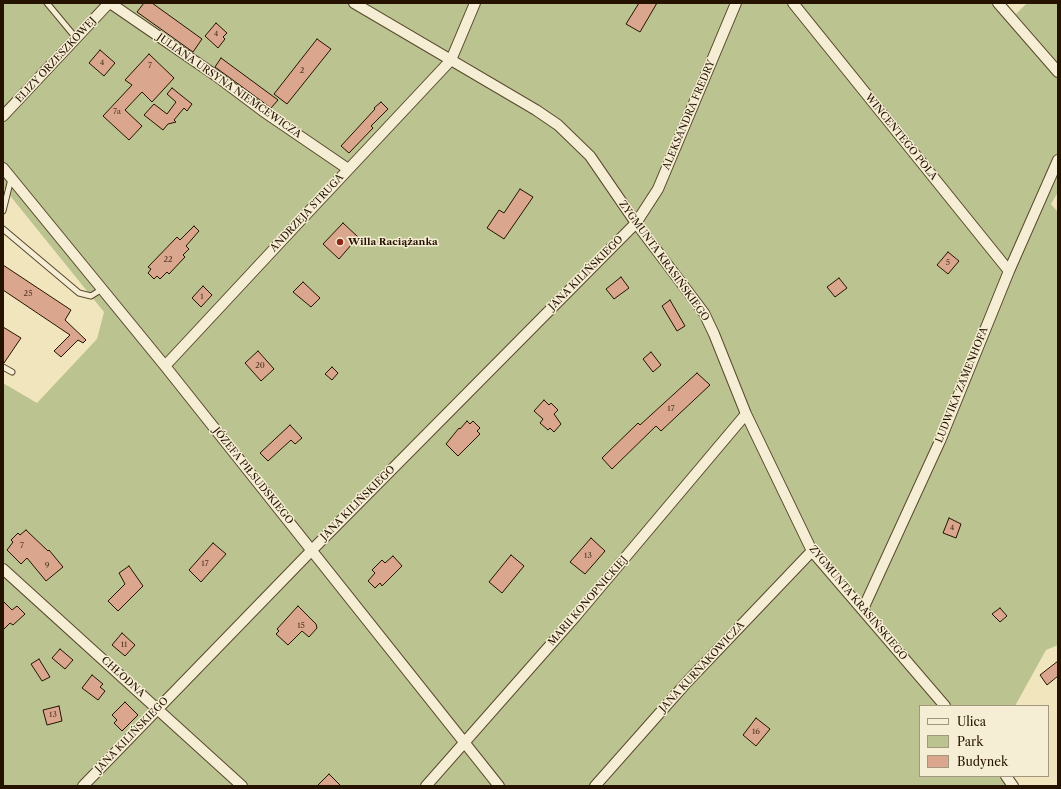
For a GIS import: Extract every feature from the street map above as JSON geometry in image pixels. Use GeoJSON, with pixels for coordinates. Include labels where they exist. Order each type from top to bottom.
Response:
{"type":"FeatureCollection","features":[{"type":"Feature","properties":{"kind":"street","name":"ELIZY ORZESZKOWEJ"},"geometry":{"type":"LineString","coordinates":[[3,116],[109,3]]}},
{"type":"Feature","properties":{"kind":"street","name":"JULIANA URSYNA NIEMCEWICZA"},"geometry":{"type":"LineString","coordinates":[[109,3],[215,75],[348,169]]}},
{"type":"Feature","properties":{"kind":"street","name":"ZYGMUNTA KRASIŃSKIEGO"},"geometry":{"type":"LineString","coordinates":[[354,3],[536,110],[558,125],[590,156],[636,223],[704,313],[746,414],[812,551],[944,705]]}},
{"type":"Feature","properties":{"kind":"street"},"geometry":{"type":"LineString","coordinates":[[451,60],[475,3]]}},
{"type":"Feature","properties":{"kind":"street","name":"ALEKSANDRA FREDRY"},"geometry":{"type":"LineString","coordinates":[[636,223],[658,189],[736,3]]}},
{"type":"Feature","properties":{"kind":"street","name":"WINCENTEGO POLA"},"geometry":{"type":"LineString","coordinates":[[793,3],[1009,271]]}},
{"type":"Feature","properties":{"kind":"street"},"geometry":{"type":"LineString","coordinates":[[998,3],[1058,72]]}},
{"type":"Feature","properties":{"kind":"street","name":"ANDRZEJA STRUGA"},"geometry":{"type":"LineString","coordinates":[[165,366],[451,60]]}},
{"type":"Feature","properties":{"kind":"street","name":"LUDWIKA ZAMENHOFA"},"geometry":{"type":"LineString","coordinates":[[863,609],[940,441],[1009,271],[1058,160]]}},
{"type":"Feature","properties":{"kind":"street","name":"JÓZEFA PIŁSUDSKIEGO"},"geometry":{"type":"LineString","coordinates":[[3,168],[165,366],[499,786]]}},
{"type":"Feature","properties":{"kind":"street","name":"JANA KILIŃSKIEGO"},"geometry":{"type":"LineString","coordinates":[[83,786],[312,550],[636,223]]}},
{"type":"Feature","properties":{"kind":"street","name":"MARII KONOPNICKIEJ"},"geometry":{"type":"LineString","coordinates":[[426,786],[575,617],[746,414]]}},
{"type":"Feature","properties":{"kind":"street","name":"JANA KURNAKOWICZA"},"geometry":{"type":"LineString","coordinates":[[596,786],[688,681],[812,551]]}},
{"type":"Feature","properties":{"kind":"street","name":"CHŁODNA"},"geometry":{"type":"LineString","coordinates":[[3,569],[242,786]]}},
{"type":"Feature","properties":{"kind":"street"},"geometry":{"type":"LineString","coordinates":[[1007,777],[1013,786]]}},
{"type":"Feature","properties":{"kind":"lane"},"geometry":{"type":"LineString","coordinates":[[47,3],[76,38]]}},
{"type":"Feature","properties":{"kind":"lane"},"geometry":{"type":"LineString","coordinates":[[3,211],[11,178]]}},
{"type":"Feature","properties":{"kind":"lane"},"geometry":{"type":"LineString","coordinates":[[3,229],[79,293],[91,296],[102,289]]}},
{"type":"Feature","properties":{"kind":"lane"},"geometry":{"type":"LineString","coordinates":[[3,367],[12,372]]}},
{"type":"Feature","properties":{"kind":"green space"},"geometry":{"type":"Polygon","coordinates":[[[3,3],[1006,3],[1016,14],[1027,3],[1058,3],[1058,192],[1051,204],[1058,212],[1058,645],[1046,650],[1016,705],[919,705],[919,777],[1000,777],[1007,786],[3,786],[3,383],[37,403],[97,339],[104,312],[3,187],[3,3]]]}},
{"type":"Feature","properties":{"kind":"building"},"geometry":{"type":"Polygon","coordinates":[[[144,3],[152,3],[202,39],[193,52],[137,12],[144,3]]]}},
{"type":"Feature","properties":{"kind":"building"},"geometry":{"type":"Polygon","coordinates":[[[639,3],[657,3],[640,32],[626,24],[639,3]]]}},
{"type":"Feature","properties":{"kind":"building"},"geometry":{"type":"Polygon","coordinates":[[[216,23],[227,33],[223,37],[225,39],[218,48],[205,36],[216,23]]]}},
{"type":"Feature","properties":{"kind":"building"},"geometry":{"type":"Polygon","coordinates":[[[317,39],[331,49],[287,104],[274,94],[317,39]]]}},
{"type":"Feature","properties":{"kind":"building"},"geometry":{"type":"Polygon","coordinates":[[[100,50],[115,63],[104,76],[89,63],[100,50]]]}},
{"type":"Feature","properties":{"kind":"building"},"geometry":{"type":"Polygon","coordinates":[[[149,54],[174,78],[152,102],[142,92],[125,110],[142,126],[129,140],[103,116],[132,85],[125,80],[149,54]]]}},
{"type":"Feature","properties":{"kind":"building"},"geometry":{"type":"Polygon","coordinates":[[[221,58],[278,100],[271,108],[215,67],[221,58]]]}},
{"type":"Feature","properties":{"kind":"building"},"geometry":{"type":"Polygon","coordinates":[[[172,88],[192,104],[187,111],[184,108],[174,120],[176,122],[168,124],[163,130],[144,115],[154,104],[167,114],[176,102],[167,94],[172,88]]]}},
{"type":"Feature","properties":{"kind":"building"},"geometry":{"type":"Polygon","coordinates":[[[381,102],[388,109],[371,126],[373,128],[349,153],[341,146],[381,102]]]}},
{"type":"Feature","properties":{"kind":"building"},"geometry":{"type":"Polygon","coordinates":[[[520,189],[533,197],[504,239],[487,228],[499,210],[504,213],[520,189]]]}},
{"type":"Feature","properties":{"kind":"building","name":"Willa Raciążanka"},"geometry":{"type":"Polygon","coordinates":[[[343,223],[358,237],[339,259],[323,244],[343,223]]]}},
{"type":"Feature","properties":{"kind":"building"},"geometry":{"type":"Polygon","coordinates":[[[194,226],[199,231],[186,246],[189,249],[183,255],[185,257],[169,274],[167,272],[160,279],[157,276],[154,279],[148,273],[151,269],[148,267],[177,237],[180,240],[194,226]]]}},
{"type":"Feature","properties":{"kind":"building"},"geometry":{"type":"Polygon","coordinates":[[[948,252],[959,261],[948,274],[937,265],[948,252]]]}},
{"type":"Feature","properties":{"kind":"building"},"geometry":{"type":"Polygon","coordinates":[[[3,265],[71,310],[65,320],[86,340],[83,343],[78,340],[61,357],[54,351],[70,335],[3,290],[3,265]]]}},
{"type":"Feature","properties":{"kind":"building"},"geometry":{"type":"Polygon","coordinates":[[[621,277],[629,288],[614,299],[606,289],[621,277]]]}},
{"type":"Feature","properties":{"kind":"building"},"geometry":{"type":"Polygon","coordinates":[[[839,278],[847,288],[835,297],[827,287],[839,278]]]}},
{"type":"Feature","properties":{"kind":"building"},"geometry":{"type":"Polygon","coordinates":[[[303,282],[320,298],[311,307],[293,292],[303,282]]]}},
{"type":"Feature","properties":{"kind":"building"},"geometry":{"type":"Polygon","coordinates":[[[203,286],[212,295],[201,307],[192,298],[203,286]]]}},
{"type":"Feature","properties":{"kind":"building"},"geometry":{"type":"Polygon","coordinates":[[[670,300],[685,326],[677,331],[662,306],[670,300]]]}},
{"type":"Feature","properties":{"kind":"building"},"geometry":{"type":"Polygon","coordinates":[[[3,327],[21,338],[4,363],[3,363],[3,327]]]}},
{"type":"Feature","properties":{"kind":"building"},"geometry":{"type":"Polygon","coordinates":[[[258,351],[274,369],[261,381],[245,363],[258,351]]]}},
{"type":"Feature","properties":{"kind":"building"},"geometry":{"type":"Polygon","coordinates":[[[651,352],[661,365],[653,372],[643,359],[651,352]]]}},
{"type":"Feature","properties":{"kind":"building"},"geometry":{"type":"Polygon","coordinates":[[[332,367],[338,373],[332,380],[325,374],[332,367]]]}},
{"type":"Feature","properties":{"kind":"building"},"geometry":{"type":"Polygon","coordinates":[[[697,373],[710,385],[661,431],[656,426],[612,469],[602,458],[638,423],[640,425],[697,373]]]}},
{"type":"Feature","properties":{"kind":"building"},"geometry":{"type":"Polygon","coordinates":[[[544,400],[549,405],[551,403],[558,410],[554,414],[561,424],[554,432],[550,428],[548,430],[540,423],[543,419],[534,411],[544,400]]]}},
{"type":"Feature","properties":{"kind":"building"},"geometry":{"type":"Polygon","coordinates":[[[467,421],[470,424],[473,421],[480,428],[477,431],[480,434],[458,456],[446,444],[467,421]]]}},
{"type":"Feature","properties":{"kind":"building"},"geometry":{"type":"Polygon","coordinates":[[[290,425],[302,438],[295,444],[291,440],[268,461],[260,453],[290,425]]]}},
{"type":"Feature","properties":{"kind":"building"},"geometry":{"type":"Polygon","coordinates":[[[949,518],[961,524],[956,538],[943,533],[949,518]]]}},
{"type":"Feature","properties":{"kind":"building"},"geometry":{"type":"Polygon","coordinates":[[[26,530],[48,551],[49,550],[63,567],[46,581],[27,558],[21,564],[7,550],[13,542],[11,540],[18,533],[20,535],[26,530]]]}},
{"type":"Feature","properties":{"kind":"building"},"geometry":{"type":"Polygon","coordinates":[[[591,538],[605,551],[585,574],[570,562],[591,538]]]}},
{"type":"Feature","properties":{"kind":"building"},"geometry":{"type":"Polygon","coordinates":[[[213,543],[226,554],[201,582],[189,570],[213,543]]]}},
{"type":"Feature","properties":{"kind":"building"},"geometry":{"type":"Polygon","coordinates":[[[511,555],[524,566],[502,593],[489,582],[511,555]]]}},
{"type":"Feature","properties":{"kind":"building"},"geometry":{"type":"Polygon","coordinates":[[[393,556],[402,566],[382,586],[380,583],[375,588],[368,581],[375,573],[372,570],[382,560],[385,563],[393,556]]]}},
{"type":"Feature","properties":{"kind":"building"},"geometry":{"type":"Polygon","coordinates":[[[129,566],[143,586],[118,611],[108,601],[125,584],[119,573],[129,566]]]}},
{"type":"Feature","properties":{"kind":"building"},"geometry":{"type":"Polygon","coordinates":[[[3,601],[12,610],[17,606],[25,614],[13,625],[10,623],[3,630],[3,601]]]}},
{"type":"Feature","properties":{"kind":"building"},"geometry":{"type":"Polygon","coordinates":[[[298,606],[316,624],[317,628],[309,637],[302,631],[288,645],[276,634],[279,631],[277,629],[298,606]]]}},
{"type":"Feature","properties":{"kind":"building"},"geometry":{"type":"Polygon","coordinates":[[[1000,608],[1007,616],[1000,622],[992,614],[1000,608]]]}},
{"type":"Feature","properties":{"kind":"building"},"geometry":{"type":"Polygon","coordinates":[[[122,633],[135,645],[125,656],[112,645],[122,633]]]}},
{"type":"Feature","properties":{"kind":"building"},"geometry":{"type":"Polygon","coordinates":[[[60,649],[73,660],[65,669],[52,658],[60,649]]]}},
{"type":"Feature","properties":{"kind":"building"},"geometry":{"type":"Polygon","coordinates":[[[39,659],[50,677],[42,681],[31,664],[39,659]]]}},
{"type":"Feature","properties":{"kind":"building"},"geometry":{"type":"Polygon","coordinates":[[[1058,661],[1058,676],[1047,685],[1040,675],[1058,661]]]}},
{"type":"Feature","properties":{"kind":"building"},"geometry":{"type":"Polygon","coordinates":[[[92,675],[103,684],[100,687],[105,691],[98,700],[82,688],[92,675]]]}},
{"type":"Feature","properties":{"kind":"building"},"geometry":{"type":"Polygon","coordinates":[[[125,702],[138,715],[122,731],[114,723],[117,720],[112,715],[125,702]]]}},
{"type":"Feature","properties":{"kind":"building"},"geometry":{"type":"Polygon","coordinates":[[[59,706],[62,721],[47,725],[43,710],[59,706]]]}},
{"type":"Feature","properties":{"kind":"building"},"geometry":{"type":"Polygon","coordinates":[[[756,718],[770,729],[756,746],[743,735],[756,718]]]}},
{"type":"Feature","properties":{"kind":"building"},"geometry":{"type":"Polygon","coordinates":[[[329,774],[341,786],[317,786],[329,774]]]}},
{"type":"Feature","properties":{"kind":"place","name":"Willa Raciążanka"},"geometry":{"type":"Point","coordinates":[340,242]}}]}
